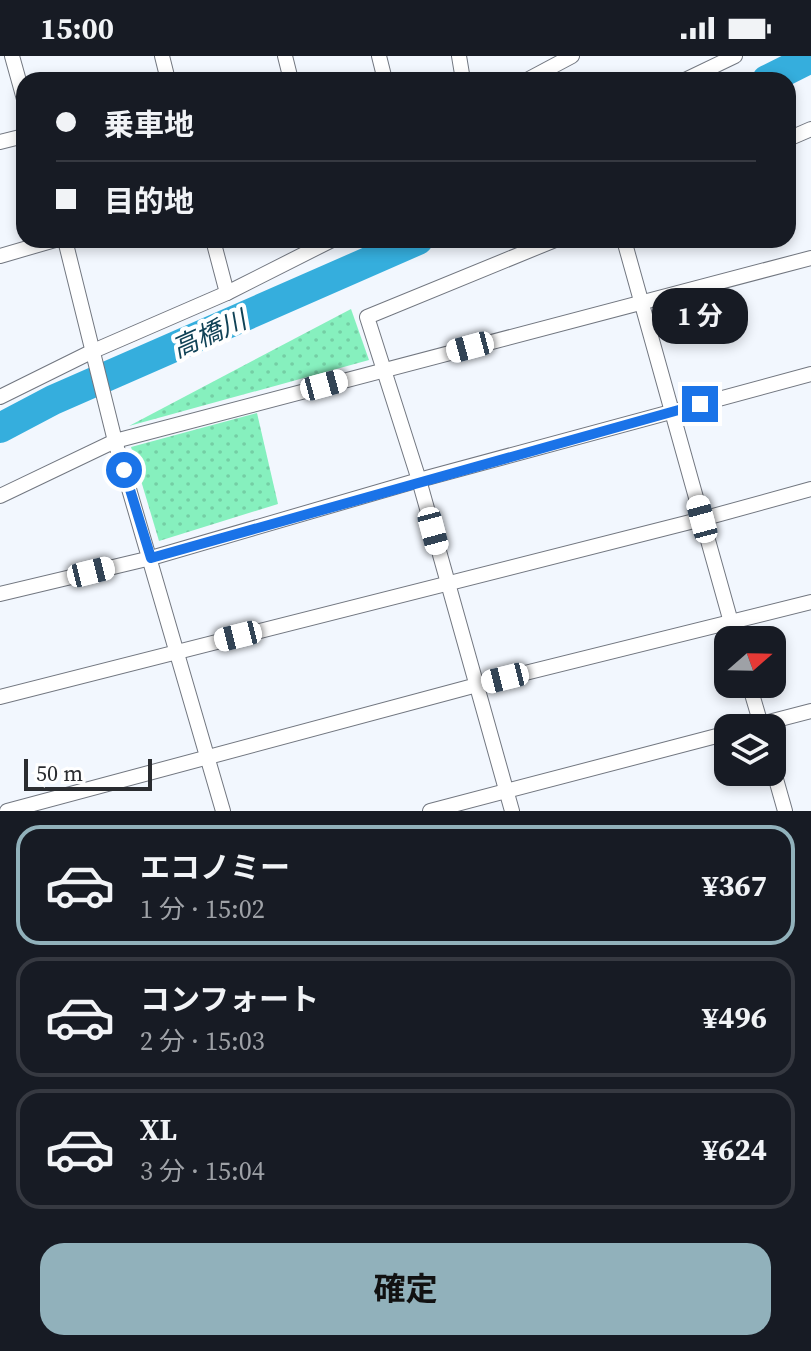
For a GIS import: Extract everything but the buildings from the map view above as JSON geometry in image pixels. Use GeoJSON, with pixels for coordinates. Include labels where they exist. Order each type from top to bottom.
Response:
{"type":"FeatureCollection","features":[{"type":"Feature","properties":{"kind":"street"},"geometry":{"type":"LineString","coordinates":[[702,72],[735,56]]}},
{"type":"Feature","properties":{"kind":"street"},"geometry":{"type":"LineString","coordinates":[[540,72],[564,58]]}},
{"type":"Feature","properties":{"kind":"street"},"geometry":{"type":"LineString","coordinates":[[0,256],[28,248]]}},
{"type":"Feature","properties":{"kind":"street"},"geometry":{"type":"LineString","coordinates":[[67,248],[115,441],[179,651],[223,811]]}},
{"type":"Feature","properties":{"kind":"street"},"geometry":{"type":"LineString","coordinates":[[215,248],[227,293]]}},
{"type":"Feature","properties":{"kind":"street"},"geometry":{"type":"LineString","coordinates":[[0,397],[91,352],[227,293],[316,248]]}},
{"type":"Feature","properties":{"kind":"street"},"geometry":{"type":"LineString","coordinates":[[512,811],[419,480],[367,317],[535,248]]}},
{"type":"Feature","properties":{"kind":"street"},"geometry":{"type":"LineString","coordinates":[[626,248],[732,626]]}},
{"type":"Feature","properties":{"kind":"street"},"geometry":{"type":"LineString","coordinates":[[0,496],[115,441],[811,258]]}},
{"type":"Feature","properties":{"kind":"street"},"geometry":{"type":"LineString","coordinates":[[0,594],[151,558],[419,480],[811,374]]}},
{"type":"Feature","properties":{"kind":"street"},"geometry":{"type":"LineString","coordinates":[[0,697],[811,489]]}},
{"type":"Feature","properties":{"kind":"street"},"geometry":{"type":"LineString","coordinates":[[7,811],[477,685],[811,602]]}},
{"type":"Feature","properties":{"kind":"street"},"geometry":{"type":"LineString","coordinates":[[786,718],[811,711]]}},
{"type":"Feature","properties":{"kind":"street"},"geometry":{"type":"LineString","coordinates":[[430,811],[714,737]]}},
{"type":"Feature","properties":{"kind":"street"},"geometry":{"type":"LineString","coordinates":[[778,786],[785,811]]}},
{"type":"Feature","properties":{"kind":"green space"},"geometry":{"type":"Polygon","coordinates":[[[351,309],[369,360],[129,426],[351,309]]]}},
{"type":"Feature","properties":{"kind":"green space"},"geometry":{"type":"Polygon","coordinates":[[[257,413],[278,504],[159,541],[131,447],[257,413]]]}},
{"type":"Feature","properties":{"kind":"waterway","name":"高橋川"},"geometry":{"type":"LineString","coordinates":[[783,72],[811,58]]}},
{"type":"Feature","properties":{"kind":"waterway","name":"高橋川"},"geometry":{"type":"LineString","coordinates":[[0,428],[53,400],[400,248]]}},
{"type":"Feature","properties":{"kind":"route"},"geometry":{"type":"LineString","coordinates":[[124,470],[151,558],[419,480],[700,404]]}}]}
